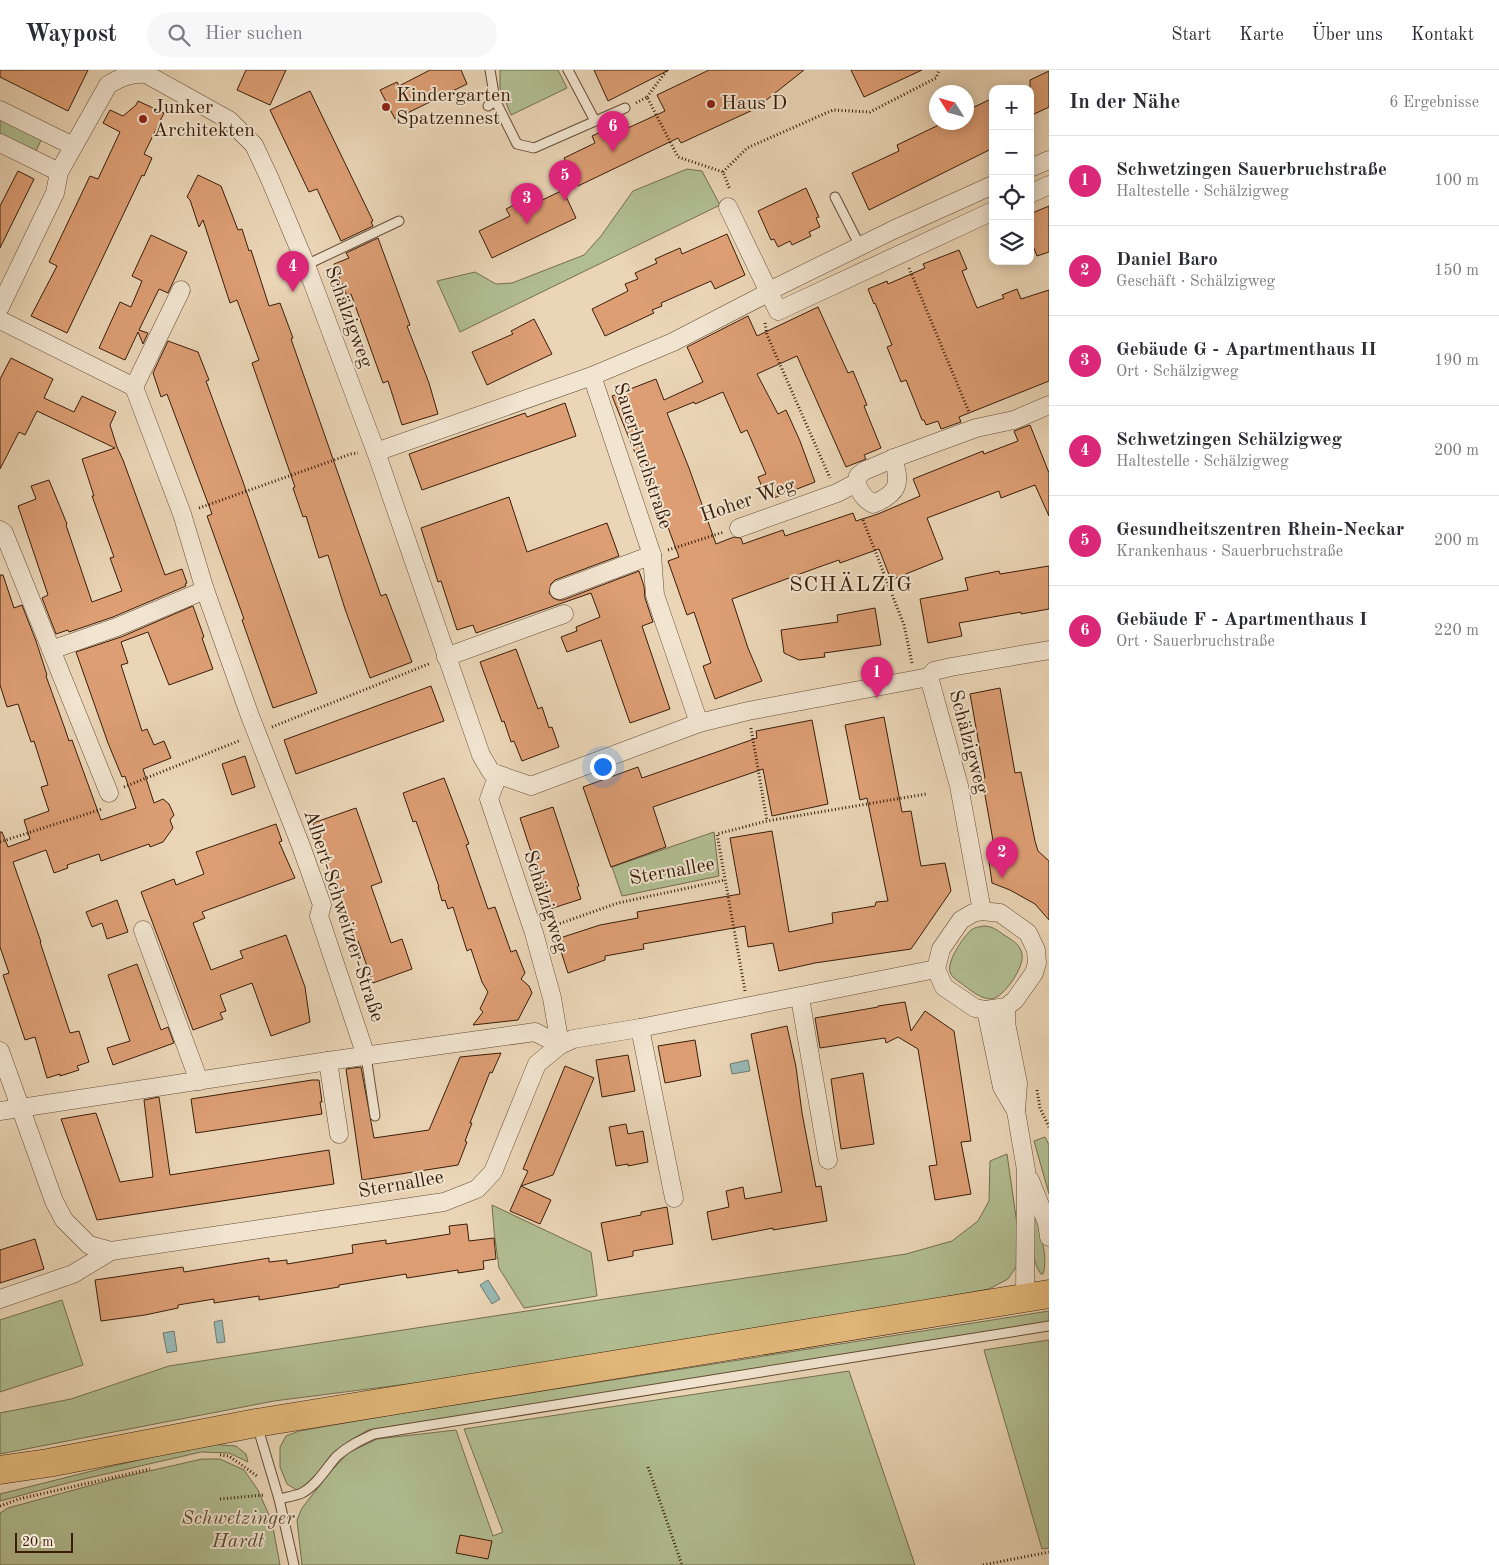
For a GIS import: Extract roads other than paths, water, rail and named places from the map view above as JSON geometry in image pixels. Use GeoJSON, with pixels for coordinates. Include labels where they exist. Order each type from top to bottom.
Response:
{"type":"FeatureCollection","features":[{"type":"Feature","properties":{"kind":"main road"},"geometry":{"type":"LineString","coordinates":[[0,1470],[256,1422],[1037,1296]]}},
{"type":"Feature","properties":{"kind":"main road"},"geometry":{"type":"LineString","coordinates":[[0,1484],[40,1464]]}},
{"type":"Feature","properties":{"kind":"street","name":"Schälzigweg"},"geometry":{"type":"LineString","coordinates":[[59,172],[108,85],[134,73],[146,74],[229,120],[254,145],[306,265],[376,452],[481,755],[491,772],[531,786],[699,723],[748,710],[922,679],[959,786],[982,910]]}},
{"type":"Feature","properties":{"kind":"street"},"geometry":{"type":"LineString","coordinates":[[0,110],[72,146]]}},
{"type":"Feature","properties":{"kind":"street"},"geometry":{"type":"LineString","coordinates":[[0,142],[59,172],[55,193],[2,297]]}},
{"type":"Feature","properties":{"kind":"street"},"geometry":{"type":"LineString","coordinates":[[1034,166],[1049,160]]}},
{"type":"Feature","properties":{"kind":"street"},"geometry":{"type":"LineString","coordinates":[[1034,192],[1049,185]]}},
{"type":"Feature","properties":{"kind":"street","name":"Sauerbruchstraße"},"geometry":{"type":"LineString","coordinates":[[699,723],[655,595],[652,555],[592,376],[673,342],[860,246],[989,187]]}},
{"type":"Feature","properties":{"kind":"street"},"geometry":{"type":"LineString","coordinates":[[728,207],[764,294],[778,311],[989,213]]}},
{"type":"Feature","properties":{"kind":"street"},"geometry":{"type":"LineString","coordinates":[[0,320],[134,387],[181,290]]}},
{"type":"Feature","properties":{"kind":"street"},"geometry":{"type":"LineString","coordinates":[[376,452],[592,376]]}},
{"type":"Feature","properties":{"kind":"street","name":"Albert-Schweitzer-Straße"},"geometry":{"type":"LineString","coordinates":[[134,387],[182,514],[205,590],[250,716],[322,905],[319,916],[366,1056]]}},
{"type":"Feature","properties":{"kind":"street","name":"Hoher Weg"},"geometry":{"type":"LineString","coordinates":[[739,528],[837,493],[856,483],[858,476],[864,471],[893,458],[976,428],[1014,420],[1049,405]]}},
{"type":"Feature","properties":{"kind":"street"},"geometry":{"type":"LineString","coordinates":[[856,483],[860,493],[867,501],[873,504],[888,497],[898,477],[893,458]]}},
{"type":"Feature","properties":{"kind":"street"},"geometry":{"type":"LineString","coordinates":[[0,530],[4,533],[108,793]]}},
{"type":"Feature","properties":{"kind":"street","name":"Sauerbruchstraße"},"geometry":{"type":"LineString","coordinates":[[559,590],[652,555]]}},
{"type":"Feature","properties":{"kind":"street"},"geometry":{"type":"LineString","coordinates":[[52,650],[205,590]]}},
{"type":"Feature","properties":{"kind":"street"},"geometry":{"type":"LineString","coordinates":[[446,658],[564,614]]}},
{"type":"Feature","properties":{"kind":"street"},"geometry":{"type":"LineString","coordinates":[[922,679],[934,671],[951,667],[1049,650]]}},
{"type":"Feature","properties":{"kind":"street","name":"Schälzigweg"},"geometry":{"type":"LineString","coordinates":[[498,775],[489,799],[534,933],[552,998],[560,1044]]}},
{"type":"Feature","properties":{"kind":"street"},"geometry":{"type":"LineString","coordinates":[[982,910],[1000,913],[1028,933],[1043,948],[1034,973],[1015,1000],[1006,1007],[986,1010],[975,1008],[944,986],[936,969],[941,949],[961,920],[982,910]]}},
{"type":"Feature","properties":{"kind":"street"},"geometry":{"type":"LineString","coordinates":[[143,930],[199,1081]]}},
{"type":"Feature","properties":{"kind":"street","name":"Sternallee"},"geometry":{"type":"LineString","coordinates":[[0,1299],[72,1274],[111,1251],[444,1202],[477,1189],[493,1172],[537,1064],[560,1044],[573,1039],[800,998],[936,969]]}},
{"type":"Feature","properties":{"kind":"street"},"geometry":{"type":"LineString","coordinates":[[800,998],[828,1160]]}},
{"type":"Feature","properties":{"kind":"street"},"geometry":{"type":"LineString","coordinates":[[1006,1007],[1006,1023],[1018,1083],[1016,1111],[1026,1170],[1037,1296]]}},
{"type":"Feature","properties":{"kind":"street"},"geometry":{"type":"LineString","coordinates":[[986,1010],[1002,1087],[1016,1111]]}},
{"type":"Feature","properties":{"kind":"street"},"geometry":{"type":"LineString","coordinates":[[640,1028],[674,1198]]}},
{"type":"Feature","properties":{"kind":"street"},"geometry":{"type":"LineString","coordinates":[[0,1111],[534,1032],[560,1044]]}},
{"type":"Feature","properties":{"kind":"street","name":"Sternallee"},"geometry":{"type":"LineString","coordinates":[[0,1051],[54,1201],[64,1220],[90,1245],[111,1251]]}},
{"type":"Feature","properties":{"kind":"street"},"geometry":{"type":"LineString","coordinates":[[328,1061],[338,1134]]}},
{"type":"Feature","properties":{"kind":"street"},"geometry":{"type":"LineString","coordinates":[[1026,1170],[1048,1229]]}},
{"type":"Feature","properties":{"kind":"lane"},"geometry":{"type":"LineString","coordinates":[[490,70],[492,103],[513,146],[534,148],[625,108]]}},
{"type":"Feature","properties":{"kind":"lane"},"geometry":{"type":"LineString","coordinates":[[568,70],[595,121]]}},
{"type":"Feature","properties":{"kind":"lane"},"geometry":{"type":"LineString","coordinates":[[835,198],[860,246]]}},
{"type":"Feature","properties":{"kind":"lane"},"geometry":{"type":"LineString","coordinates":[[306,265],[399,221]]}},
{"type":"Feature","properties":{"kind":"lane"},"geometry":{"type":"LineString","coordinates":[[366,1056],[375,1116]]}},
{"type":"Feature","properties":{"kind":"lane"},"geometry":{"type":"LineString","coordinates":[[277,1496],[302,1493],[312,1485],[337,1456],[358,1441],[374,1434],[1049,1326]]}},
{"type":"Feature","properties":{"kind":"lane"},"geometry":{"type":"LineString","coordinates":[[256,1422],[294,1565]]}},
{"type":"Feature","properties":{"kind":"water"},"geometry":{"type":"Polygon","coordinates":[[[748,1060],[750,1071],[732,1074],[730,1064],[748,1060]]]}},
{"type":"Feature","properties":{"kind":"water"},"geometry":{"type":"Polygon","coordinates":[[[488,1280],[500,1299],[492,1304],[480,1285],[488,1280]]]}},
{"type":"Feature","properties":{"kind":"water"},"geometry":{"type":"Polygon","coordinates":[[[222,1320],[225,1342],[217,1343],[214,1322],[222,1320]]]}},
{"type":"Feature","properties":{"kind":"water"},"geometry":{"type":"Polygon","coordinates":[[[174,1331],[177,1351],[167,1353],[163,1333],[174,1331]]]}},
{"type":"Feature","properties":{"kind":"place","name":"Haus D"},"geometry":{"type":"Point","coordinates":[711,104]}},
{"type":"Feature","properties":{"kind":"place","name":"Kindergarten Spatzennest"},"geometry":{"type":"Point","coordinates":[386,107]}},
{"type":"Feature","properties":{"kind":"place","name":"Junker Architekten"},"geometry":{"type":"Point","coordinates":[143,119]}},
{"type":"Feature","properties":{"kind":"place","name":"Gebäude F - Apartmenthaus I"},"geometry":{"type":"Point","coordinates":[613,152]}},
{"type":"Feature","properties":{"kind":"place","name":"Gesundheitszentren Rhein-Neckar"},"geometry":{"type":"Point","coordinates":[565,201]}},
{"type":"Feature","properties":{"kind":"place","name":"Gebäude G - Apartmenthaus II"},"geometry":{"type":"Point","coordinates":[527,224]}},
{"type":"Feature","properties":{"kind":"place","name":"Schwetzingen Schälzigweg"},"geometry":{"type":"Point","coordinates":[293,292]}},
{"type":"Feature","properties":{"kind":"place","name":"Schwetzingen Sauerbruchstraße"},"geometry":{"type":"Point","coordinates":[877,698]}},
{"type":"Feature","properties":{"kind":"place","name":"Daniel Baro"},"geometry":{"type":"Point","coordinates":[1002,878]}},
{"type":"Feature","properties":{"kind":"district","name":"SCHÄLZIG"},"geometry":{"type":"Point","coordinates":[851,585]}},
{"type":"Feature","properties":{"kind":"park label","name":"Schwetzinger Hardt"},"geometry":{"type":"Point","coordinates":[238,1530]}}]}
